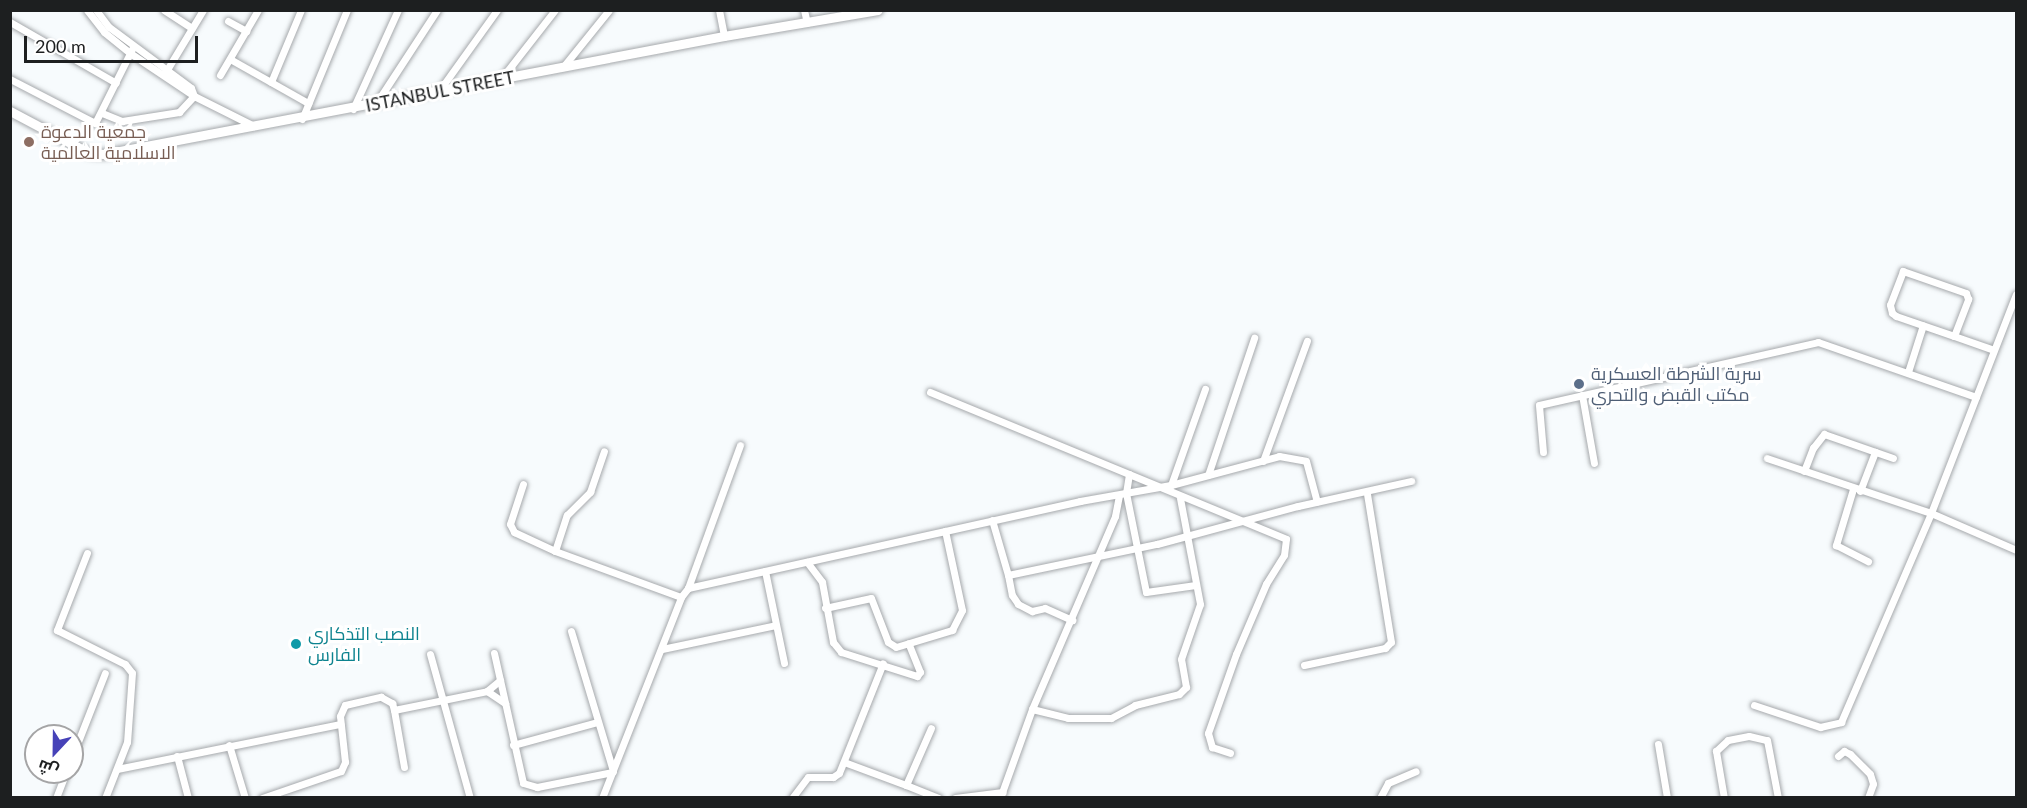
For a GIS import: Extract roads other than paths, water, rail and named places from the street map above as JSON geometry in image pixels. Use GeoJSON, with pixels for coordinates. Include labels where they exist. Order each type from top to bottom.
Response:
{"type":"FeatureCollection","features":[{"type":"Feature","properties":{"kind":"street"},"geometry":{"type":"LineString","coordinates":[[87,10],[104,32],[191,88],[194,96],[256,127]]}},
{"type":"Feature","properties":{"kind":"street"},"geometry":{"type":"LineString","coordinates":[[96,10],[132,50]]}},
{"type":"Feature","properties":{"kind":"street"},"geometry":{"type":"LineString","coordinates":[[164,10],[192,28]]}},
{"type":"Feature","properties":{"kind":"street"},"geometry":{"type":"LineString","coordinates":[[165,73],[203,10]]}},
{"type":"Feature","properties":{"kind":"street"},"geometry":{"type":"LineString","coordinates":[[220,75],[258,10]]}},
{"type":"Feature","properties":{"kind":"street"},"geometry":{"type":"LineString","coordinates":[[271,82],[301,10]]}},
{"type":"Feature","properties":{"kind":"street"},"geometry":{"type":"LineString","coordinates":[[302,118],[347,10]]}},
{"type":"Feature","properties":{"kind":"street"},"geometry":{"type":"LineString","coordinates":[[353,109],[398,10]]}},
{"type":"Feature","properties":{"kind":"street"},"geometry":{"type":"LineString","coordinates":[[375,104],[437,10]]}},
{"type":"Feature","properties":{"kind":"street"},"geometry":{"type":"LineString","coordinates":[[439,91],[497,10]]}},
{"type":"Feature","properties":{"kind":"street"},"geometry":{"type":"LineString","coordinates":[[501,79],[555,10]]}},
{"type":"Feature","properties":{"kind":"street"},"geometry":{"type":"LineString","coordinates":[[563,67],[609,10]]}},
{"type":"Feature","properties":{"kind":"street"},"geometry":{"type":"LineString","coordinates":[[719,10],[724,36]]}},
{"type":"Feature","properties":{"kind":"street"},"geometry":{"type":"LineString","coordinates":[[804,10],[807,23]]}},
{"type":"Feature","properties":{"kind":"street","name":"ISTANBUL STREET"},"geometry":{"type":"LineString","coordinates":[[10,111],[98,155],[353,109],[724,36],[878,10]]}},
{"type":"Feature","properties":{"kind":"street"},"geometry":{"type":"LineString","coordinates":[[228,21],[246,32]]}},
{"type":"Feature","properties":{"kind":"street"},"geometry":{"type":"LineString","coordinates":[[10,22],[116,83]]}},
{"type":"Feature","properties":{"kind":"street"},"geometry":{"type":"LineString","coordinates":[[10,79],[90,122],[96,123],[132,50]]}},
{"type":"Feature","properties":{"kind":"street"},"geometry":{"type":"LineString","coordinates":[[230,59],[308,103]]}},
{"type":"Feature","properties":{"kind":"street"},"geometry":{"type":"LineString","coordinates":[[102,113],[122,121],[179,112],[194,96]]}},
{"type":"Feature","properties":{"kind":"street"},"geometry":{"type":"LineString","coordinates":[[228,132],[234,124],[229,114]]}},
{"type":"Feature","properties":{"kind":"street"},"geometry":{"type":"LineString","coordinates":[[1954,336],[1968,299],[1966,293],[1903,271],[1890,311],[1923,325],[1954,336],[1994,350]]}},
{"type":"Feature","properties":{"kind":"street"},"geometry":{"type":"LineString","coordinates":[[1754,705],[1813,726],[1832,727],[1841,722],[1930,513],[2016,294]]}},
{"type":"Feature","properties":{"kind":"street"},"geometry":{"type":"LineString","coordinates":[[1908,372],[1923,325]]}},
{"type":"Feature","properties":{"kind":"street"},"geometry":{"type":"LineString","coordinates":[[1208,475],[1254,338]]}},
{"type":"Feature","properties":{"kind":"street"},"geometry":{"type":"LineString","coordinates":[[1263,461],[1307,341]]}},
{"type":"Feature","properties":{"kind":"street"},"geometry":{"type":"LineString","coordinates":[[1543,452],[1537,407],[1818,342],[1977,396]]}},
{"type":"Feature","properties":{"kind":"street"},"geometry":{"type":"LineString","coordinates":[[1171,485],[1205,389]]}},
{"type":"Feature","properties":{"kind":"street"},"geometry":{"type":"LineString","coordinates":[[930,392],[1128,474],[1155,488],[1286,539],[1288,545],[1252,613],[1208,733],[1212,747],[1230,753]]}},
{"type":"Feature","properties":{"kind":"street"},"geometry":{"type":"LineString","coordinates":[[1582,395],[1594,464]]}},
{"type":"Feature","properties":{"kind":"street"},"geometry":{"type":"LineString","coordinates":[[1803,471],[1813,448],[1824,434],[1893,458]]}},
{"type":"Feature","properties":{"kind":"street"},"geometry":{"type":"LineString","coordinates":[[602,798],[681,597],[688,588],[740,445]]}},
{"type":"Feature","properties":{"kind":"street"},"geometry":{"type":"LineString","coordinates":[[555,551],[567,515],[590,492],[604,451]]}},
{"type":"Feature","properties":{"kind":"street"},"geometry":{"type":"LineString","coordinates":[[1868,561],[1836,545],[1857,490],[1875,452]]}},
{"type":"Feature","properties":{"kind":"street"},"geometry":{"type":"LineString","coordinates":[[688,588],[992,520],[1171,485],[1290,456],[1306,461],[1317,502]]}},
{"type":"Feature","properties":{"kind":"street"},"geometry":{"type":"LineString","coordinates":[[1767,458],[1930,513],[2016,550]]}},
{"type":"Feature","properties":{"kind":"street"},"geometry":{"type":"LineString","coordinates":[[955,798],[1001,795],[1032,709],[1072,620],[1117,510],[1128,474]]}},
{"type":"Feature","properties":{"kind":"street"},"geometry":{"type":"LineString","coordinates":[[1008,575],[1188,537],[1317,502],[1411,482]]}},
{"type":"Feature","properties":{"kind":"street"},"geometry":{"type":"LineString","coordinates":[[523,484],[511,529],[555,551],[681,597]]}},
{"type":"Feature","properties":{"kind":"street"},"geometry":{"type":"LineString","coordinates":[[1304,665],[1384,648],[1391,642],[1367,493]]}},
{"type":"Feature","properties":{"kind":"street"},"geometry":{"type":"LineString","coordinates":[[1122,494],[1146,592],[1156,593],[1196,585]]}},
{"type":"Feature","properties":{"kind":"street"},"geometry":{"type":"LineString","coordinates":[[1032,709],[1068,718],[1107,718],[1135,705],[1179,694],[1186,687],[1181,659],[1200,604],[1180,498]]}},
{"type":"Feature","properties":{"kind":"street"},"geometry":{"type":"LineString","coordinates":[[992,520],[1012,595],[1018,604],[1032,611],[1043,608],[1072,620]]}},
{"type":"Feature","properties":{"kind":"street"},"geometry":{"type":"LineString","coordinates":[[825,608],[872,598],[888,642],[896,647],[952,630],[961,618],[945,531]]}},
{"type":"Feature","properties":{"kind":"street"},"geometry":{"type":"LineString","coordinates":[[87,553],[57,630],[125,664],[132,673],[128,734],[105,798]]}},
{"type":"Feature","properties":{"kind":"street"},"geometry":{"type":"LineString","coordinates":[[807,562],[822,582],[833,642],[841,652],[919,675],[908,643]]}},
{"type":"Feature","properties":{"kind":"street"},"geometry":{"type":"LineString","coordinates":[[765,571],[784,663]]}},
{"type":"Feature","properties":{"kind":"street"},"geometry":{"type":"LineString","coordinates":[[662,649],[776,625]]}},
{"type":"Feature","properties":{"kind":"street"},"geometry":{"type":"LineString","coordinates":[[571,631],[613,771]]}},
{"type":"Feature","properties":{"kind":"street"},"geometry":{"type":"LineString","coordinates":[[494,653],[521,778],[532,787],[613,771]]}},
{"type":"Feature","properties":{"kind":"street"},"geometry":{"type":"LineString","coordinates":[[430,654],[470,798]]}},
{"type":"Feature","properties":{"kind":"street"},"geometry":{"type":"LineString","coordinates":[[792,798],[808,777],[833,777],[844,762],[883,663]]}},
{"type":"Feature","properties":{"kind":"street"},"geometry":{"type":"LineString","coordinates":[[84,726],[105,673]]}},
{"type":"Feature","properties":{"kind":"street"},"geometry":{"type":"LineString","coordinates":[[394,710],[487,691],[500,680]]}},
{"type":"Feature","properties":{"kind":"street"},"geometry":{"type":"LineString","coordinates":[[487,691],[505,703]]}},
{"type":"Feature","properties":{"kind":"street"},"geometry":{"type":"LineString","coordinates":[[262,798],[338,775],[345,762],[341,724],[345,705],[381,697],[390,701],[394,710],[404,767]]}},
{"type":"Feature","properties":{"kind":"street"},"geometry":{"type":"LineString","coordinates":[[513,744],[597,722]]}},
{"type":"Feature","properties":{"kind":"street"},"geometry":{"type":"LineString","coordinates":[[117,769],[341,724]]}},
{"type":"Feature","properties":{"kind":"street"},"geometry":{"type":"LineString","coordinates":[[906,785],[931,728]]}},
{"type":"Feature","properties":{"kind":"street"},"geometry":{"type":"LineString","coordinates":[[1724,798],[1716,751],[1728,741],[1749,736],[1767,740],[1778,798]]}},
{"type":"Feature","properties":{"kind":"street"},"geometry":{"type":"LineString","coordinates":[[1658,744],[1667,798]]}},
{"type":"Feature","properties":{"kind":"street"},"geometry":{"type":"LineString","coordinates":[[229,745],[245,798]]}},
{"type":"Feature","properties":{"kind":"street"},"geometry":{"type":"LineString","coordinates":[[1838,756],[1844,751],[1850,754],[1870,774],[1873,783],[1868,798]]}},
{"type":"Feature","properties":{"kind":"street"},"geometry":{"type":"LineString","coordinates":[[177,756],[188,798]]}},
{"type":"Feature","properties":{"kind":"street"},"geometry":{"type":"LineString","coordinates":[[844,762],[938,798]]}},
{"type":"Feature","properties":{"kind":"street"},"geometry":{"type":"LineString","coordinates":[[1380,798],[1388,783],[1416,771]]}},
{"type":"Feature","properties":{"kind":"place","name":"جمعية الدعوة الاسلامية العالمية"},"geometry":{"type":"Point","coordinates":[29,142]}},
{"type":"Feature","properties":{"kind":"place","name":"سرية الشرطة العسكرية مكتب القبض والتحري"},"geometry":{"type":"Point","coordinates":[1579,384]}},
{"type":"Feature","properties":{"kind":"place","name":"النصب التذكاري الفارس"},"geometry":{"type":"Point","coordinates":[296,644]}}]}
